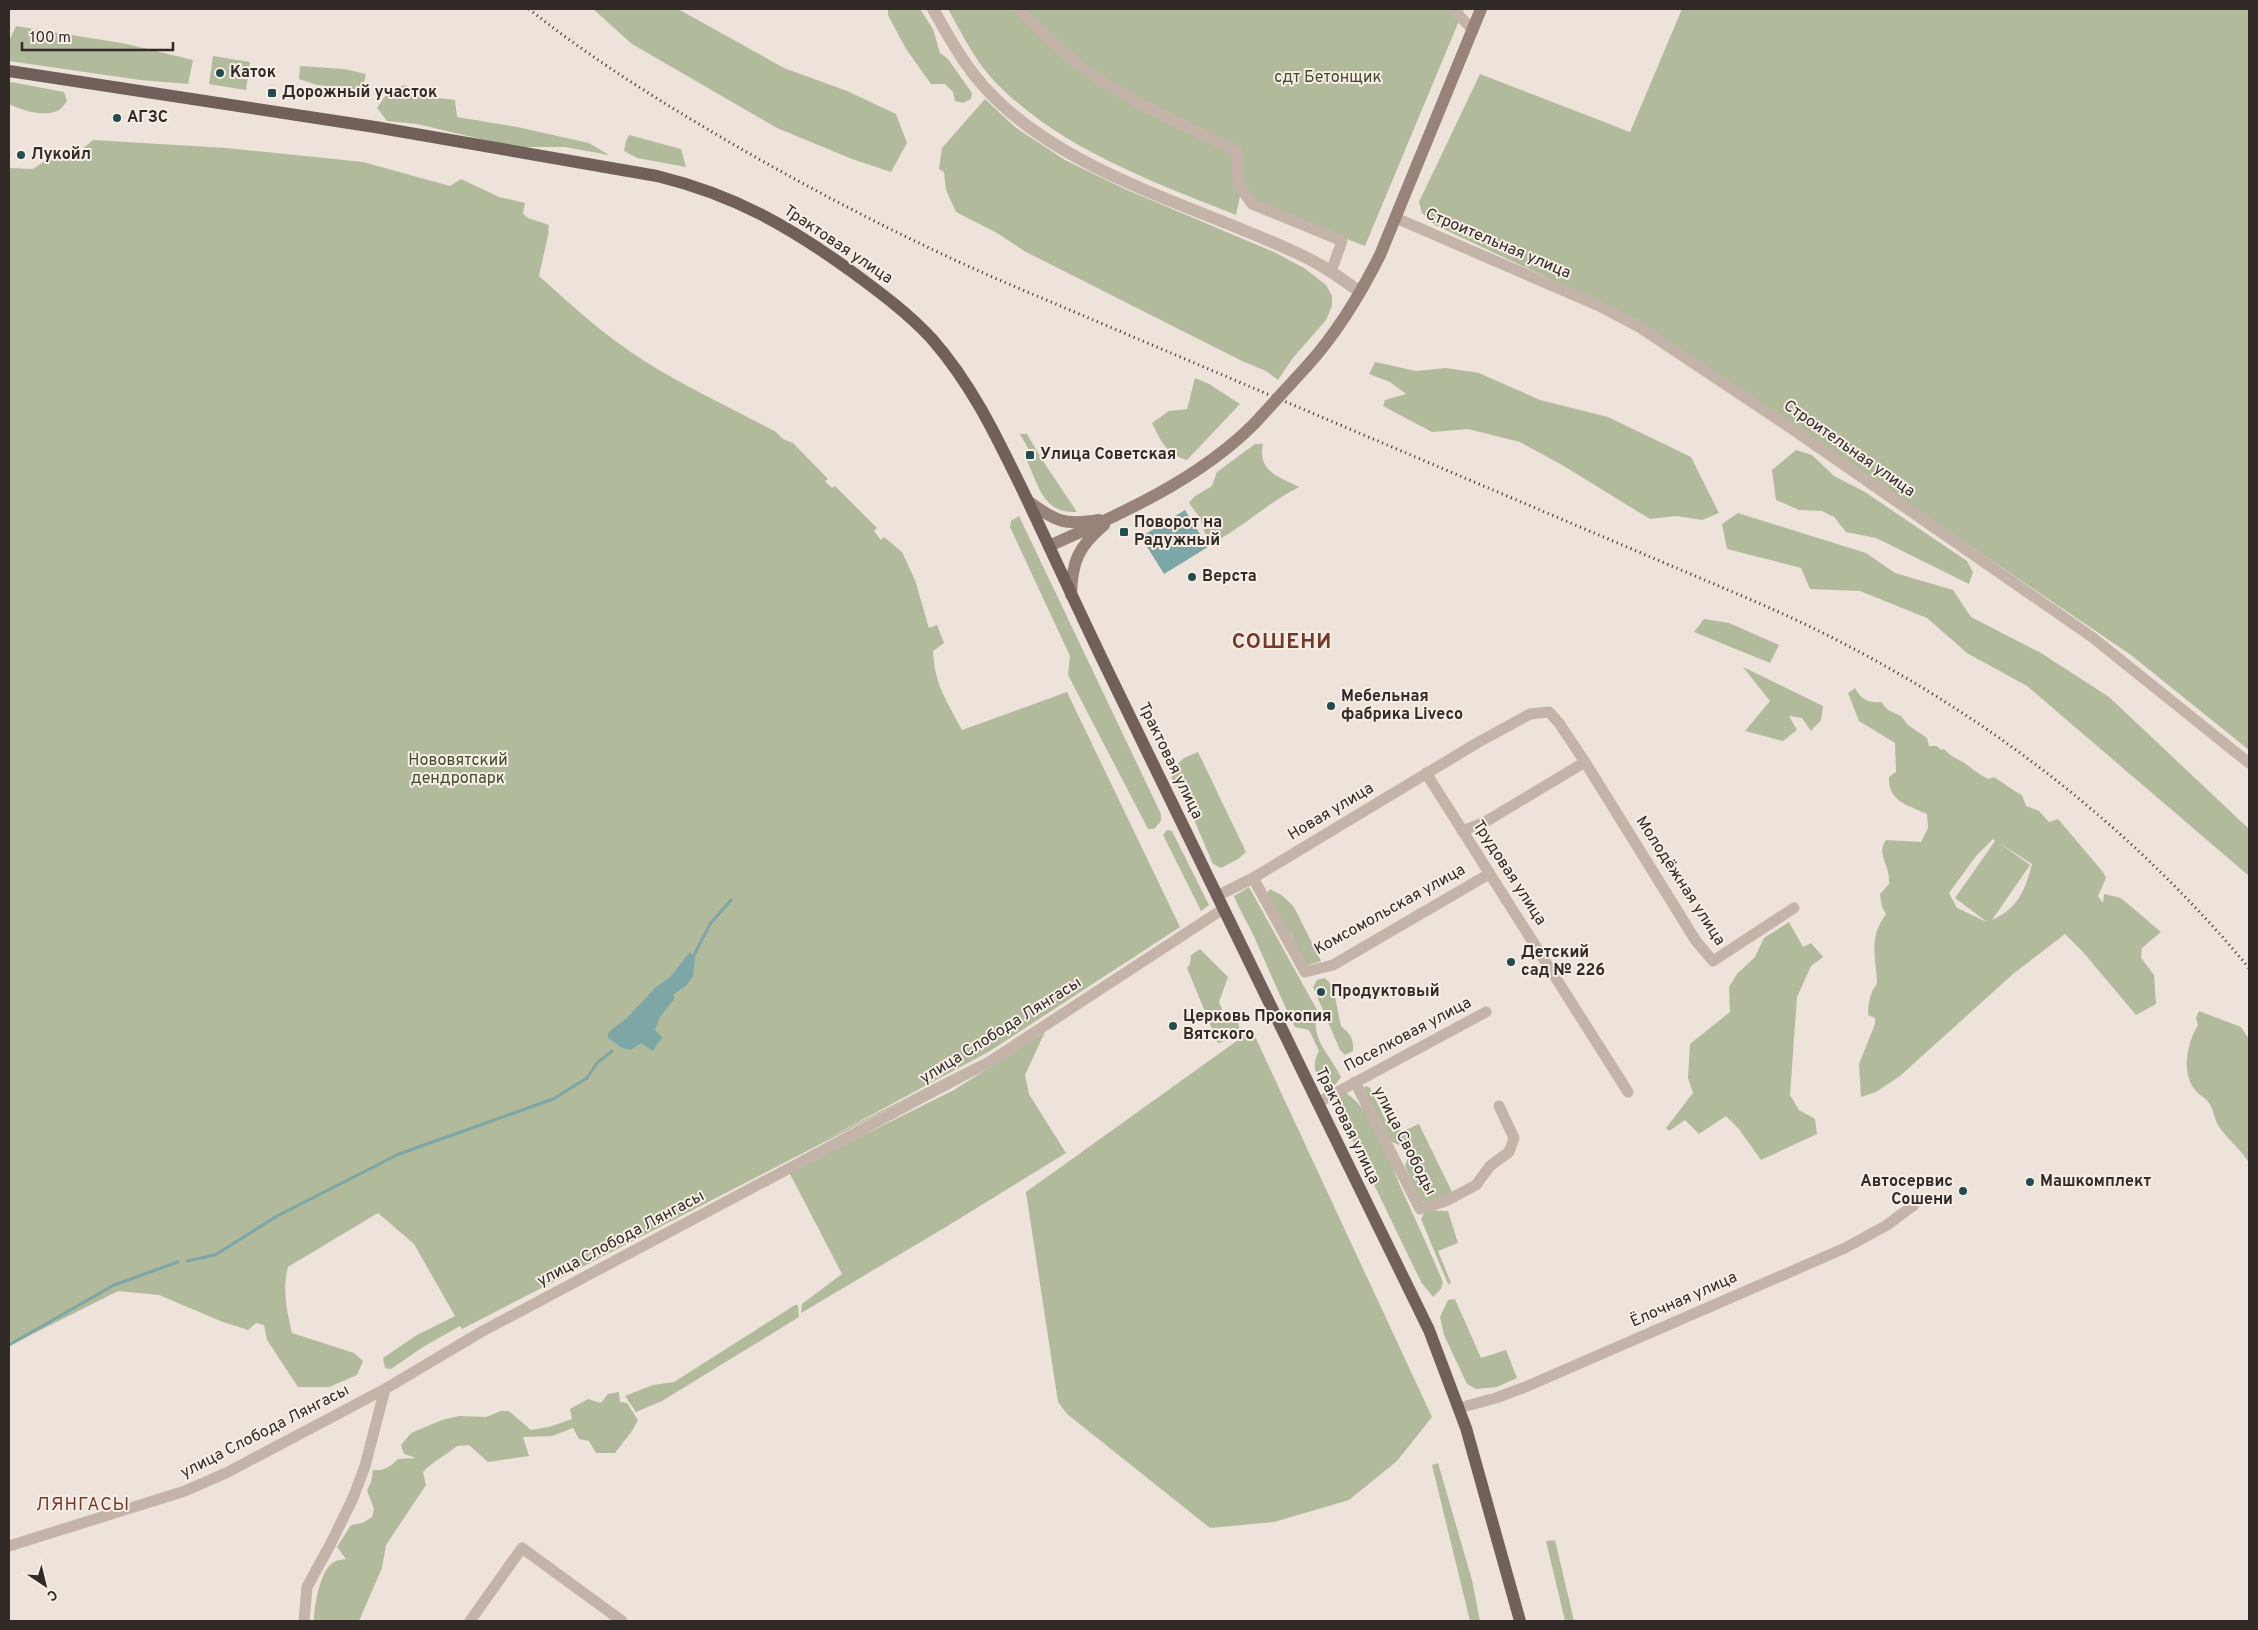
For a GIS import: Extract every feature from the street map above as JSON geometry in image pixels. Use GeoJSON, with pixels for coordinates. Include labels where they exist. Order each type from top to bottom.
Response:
{"type":"FeatureCollection","features":[{"type":"Feature","properties":{"kind":"main road"},"geometry":{"type":"LineString","coordinates":[[1049,546],[1116,516],[1175,484],[1228,446],[1254,424],[1328,343],[1360,292],[1380,255],[1481,9]]}},
{"type":"Feature","properties":{"kind":"main road","name":"Трактовая улица"},"geometry":{"type":"LineString","coordinates":[[9,71],[369,126],[656,176],[696,185],[773,219],[814,244],[904,311],[932,339],[979,402],[1223,909],[1429,1330],[1459,1408],[1520,1621]]}},
{"type":"Feature","properties":{"kind":"main road"},"geometry":{"type":"LineString","coordinates":[[1028,501],[1051,518],[1066,522],[1093,521],[1116,516]]}},
{"type":"Feature","properties":{"kind":"main road"},"geometry":{"type":"LineString","coordinates":[[1071,595],[1072,576],[1077,553],[1099,529],[1116,516]]}},
{"type":"Feature","properties":{"kind":"street"},"geometry":{"type":"LineString","coordinates":[[933,9],[948,37],[976,77],[1007,109],[1039,133],[1102,171],[1305,256],[1360,292]]}},
{"type":"Feature","properties":{"kind":"street"},"geometry":{"type":"LineString","coordinates":[[1019,9],[1045,37],[1102,81],[1184,126],[1237,151],[1238,184],[1252,204],[1342,242],[1331,272]]}},
{"type":"Feature","properties":{"kind":"street"},"geometry":{"type":"LineString","coordinates":[[1453,9],[1472,30]]}},
{"type":"Feature","properties":{"kind":"street","name":"Строительная улица"},"geometry":{"type":"LineString","coordinates":[[1396,218],[1599,306],[1639,327],[1669,346],[2092,636],[2249,763]]}},
{"type":"Feature","properties":{"kind":"street","name":"Молодёжная улица"},"geometry":{"type":"LineString","coordinates":[[1426,773],[1530,714],[1548,712],[1560,723],[1696,941],[1713,961],[1794,908]]}},
{"type":"Feature","properties":{"kind":"street"},"geometry":{"type":"LineString","coordinates":[[1462,831],[1485,822],[1585,762]]}},
{"type":"Feature","properties":{"kind":"street","name":"Новая улица"},"geometry":{"type":"LineString","coordinates":[[1217,896],[1253,878],[1426,773]]}},
{"type":"Feature","properties":{"kind":"street","name":"Трудовая улица"},"geometry":{"type":"LineString","coordinates":[[1426,773],[1628,1092]]}},
{"type":"Feature","properties":{"kind":"street","name":"Комсомольская улица"},"geometry":{"type":"LineString","coordinates":[[1253,878],[1305,972],[1333,964],[1489,874]]}},
{"type":"Feature","properties":{"kind":"street","name":"улица Слобода Лянгасы"},"geometry":{"type":"LineString","coordinates":[[9,1546],[185,1491],[226,1473],[385,1389],[481,1332],[989,1062],[1223,909]]}},
{"type":"Feature","properties":{"kind":"street","name":"Поселковая улица"},"geometry":{"type":"LineString","coordinates":[[1319,1102],[1486,1012]]}},
{"type":"Feature","properties":{"kind":"street","name":"улица Свободы"},"geometry":{"type":"LineString","coordinates":[[1355,1082],[1420,1208],[1446,1201],[1476,1185],[1490,1166],[1509,1152],[1514,1138],[1499,1106]]}},
{"type":"Feature","properties":{"kind":"street","name":"Ёлочная улица"},"geometry":{"type":"LineString","coordinates":[[1459,1408],[1496,1398],[1530,1385],[1831,1254],[1887,1224],[1914,1205]]}},
{"type":"Feature","properties":{"kind":"street"},"geometry":{"type":"LineString","coordinates":[[304,1621],[307,1587],[353,1498],[365,1466],[385,1389]]}},
{"type":"Feature","properties":{"kind":"street"},"geometry":{"type":"LineString","coordinates":[[470,1621],[522,1548],[622,1621]]}},
{"type":"Feature","properties":{"kind":"green space"},"geometry":{"type":"Polygon","coordinates":[[[593,9],[678,9],[784,68],[847,91],[896,114],[907,143],[891,172],[852,159],[777,128],[632,44],[593,9]]]}},
{"type":"Feature","properties":{"kind":"green space"},"geometry":{"type":"Polygon","coordinates":[[[888,9],[920,9],[933,29],[940,53],[948,59],[972,93],[971,99],[963,103],[955,101],[953,92],[945,84],[931,84],[906,49],[888,15],[888,9]]]}},
{"type":"Feature","properties":{"kind":"green space","name":"сдт Бетонщик"},"geometry":{"type":"Polygon","coordinates":[[[948,9],[1464,9],[1365,246],[1263,207],[1242,187],[1236,215],[1140,176],[1078,145],[1021,106],[995,82],[975,56],[948,9]]]}},
{"type":"Feature","properties":{"kind":"green space"},"geometry":{"type":"Polygon","coordinates":[[[1682,9],[2249,9],[2249,750],[2131,655],[1635,319],[1435,225],[1422,213],[1419,202],[1480,74],[1630,132],[1682,9]]]}},
{"type":"Feature","properties":{"kind":"green space"},"geometry":{"type":"Polygon","coordinates":[[[16,26],[127,44],[193,60],[188,84],[140,80],[9,61],[9,41],[16,26]]]}},
{"type":"Feature","properties":{"kind":"green space"},"geometry":{"type":"Polygon","coordinates":[[[213,56],[250,62],[246,90],[209,84],[213,56]]]}},
{"type":"Feature","properties":{"kind":"green space"},"geometry":{"type":"Polygon","coordinates":[[[300,66],[344,69],[366,74],[362,90],[317,85],[299,79],[300,66]]]}},
{"type":"Feature","properties":{"kind":"green space"},"geometry":{"type":"Polygon","coordinates":[[[11,82],[64,92],[67,101],[60,109],[54,112],[40,113],[20,109],[9,104],[9,85],[11,82]]]}},
{"type":"Feature","properties":{"kind":"green space"},"geometry":{"type":"Polygon","coordinates":[[[405,85],[423,96],[455,100],[457,117],[517,127],[589,143],[609,155],[565,147],[514,147],[417,124],[387,121],[377,108],[388,92],[405,85]]]}},
{"type":"Feature","properties":{"kind":"green space"},"geometry":{"type":"Polygon","coordinates":[[[985,99],[1015,127],[1065,160],[1125,189],[1274,252],[1304,268],[1326,285],[1332,296],[1332,306],[1326,320],[1292,359],[1278,380],[1266,371],[1242,361],[1026,252],[997,233],[956,212],[946,190],[944,172],[939,169],[942,148],[985,99]]]}},
{"type":"Feature","properties":{"kind":"green space"},"geometry":{"type":"Polygon","coordinates":[[[629,135],[681,149],[686,167],[637,158],[624,151],[629,135]]]}},
{"type":"Feature","properties":{"kind":"green space","name":"Нововятский дендропарк"},"geometry":{"type":"Polygon","coordinates":[[[93,140],[226,148],[363,162],[450,186],[461,179],[499,197],[525,203],[523,214],[528,218],[549,225],[539,276],[616,342],[682,383],[776,432],[783,439],[793,443],[828,479],[825,481],[832,488],[835,486],[877,528],[874,531],[881,540],[884,537],[902,552],[915,580],[929,628],[937,625],[944,643],[933,651],[936,674],[942,692],[962,730],[1067,692],[1180,927],[990,1051],[823,1141],[982,1059],[462,1329],[460,1326],[423,1347],[391,1369],[385,1368],[383,1358],[417,1335],[455,1316],[414,1244],[378,1213],[288,1267],[285,1292],[292,1333],[354,1353],[363,1361],[357,1375],[329,1387],[298,1387],[267,1340],[264,1325],[256,1323],[248,1330],[223,1322],[159,1295],[118,1291],[9,1346],[9,168],[33,169],[45,161],[80,151],[93,140]]]}},
{"type":"Feature","properties":{"kind":"green space"},"geometry":{"type":"Polygon","coordinates":[[[1375,362],[1416,371],[1446,368],[1479,373],[1540,400],[1608,417],[1691,457],[1719,513],[1702,520],[1676,516],[1650,519],[1562,465],[1520,442],[1468,429],[1432,432],[1383,406],[1385,400],[1406,394],[1390,382],[1369,374],[1375,362]]]}},
{"type":"Feature","properties":{"kind":"green space"},"geometry":{"type":"Polygon","coordinates":[[[1195,378],[1209,384],[1240,404],[1187,460],[1174,454],[1165,446],[1152,423],[1169,411],[1187,409],[1195,378]]]}},
{"type":"Feature","properties":{"kind":"green space"},"geometry":{"type":"Polygon","coordinates":[[[1020,434],[1027,434],[1077,512],[1057,508],[1044,497],[1027,461],[1033,457],[1020,434]]]}},
{"type":"Feature","properties":{"kind":"green space"},"geometry":{"type":"Polygon","coordinates":[[[1255,444],[1263,444],[1263,461],[1272,472],[1299,487],[1216,541],[1206,536],[1200,518],[1189,503],[1195,496],[1212,486],[1217,472],[1255,444]]]}},
{"type":"Feature","properties":{"kind":"green space"},"geometry":{"type":"Polygon","coordinates":[[[1796,450],[1812,455],[1834,476],[1865,492],[1967,561],[1973,572],[1969,584],[1876,538],[1846,532],[1834,517],[1822,511],[1799,510],[1776,500],[1772,470],[1796,450]]]}},
{"type":"Feature","properties":{"kind":"green space"},"geometry":{"type":"Polygon","coordinates":[[[1738,513],[1866,553],[1895,573],[1953,590],[1971,617],[2041,653],[2109,697],[2249,829],[2249,876],[2027,686],[1967,653],[1927,618],[1860,591],[1810,589],[1801,568],[1727,549],[1722,524],[1738,513]]]}},
{"type":"Feature","properties":{"kind":"green space"},"geometry":{"type":"Polygon","coordinates":[[[1019,516],[1161,814],[1161,821],[1154,829],[1148,829],[1068,675],[1070,656],[1010,527],[1011,521],[1019,516]]]}},
{"type":"Feature","properties":{"kind":"green space"},"geometry":{"type":"Polygon","coordinates":[[[1704,619],[1729,623],[1779,645],[1770,663],[1694,632],[1704,619]]]}},
{"type":"Feature","properties":{"kind":"green space"},"geometry":{"type":"Polygon","coordinates":[[[1743,667],[1823,706],[1821,720],[1811,731],[1802,718],[1789,716],[1797,730],[1783,741],[1745,731],[1770,701],[1743,667]]]}},
{"type":"Feature","properties":{"kind":"green space"},"geometry":{"type":"Polygon","coordinates":[[[1855,688],[1866,700],[1881,702],[1888,710],[1901,716],[1908,725],[1927,738],[1929,746],[1937,746],[1941,750],[1944,749],[1953,757],[1988,779],[1994,777],[1998,779],[2022,795],[2026,806],[2039,811],[2049,822],[2058,819],[2103,872],[2106,878],[2098,896],[2103,903],[2104,894],[2121,898],[2161,932],[2142,948],[2141,958],[2154,975],[2156,1004],[2136,1015],[2083,952],[2065,934],[2013,974],[1900,1076],[1876,1092],[1861,1097],[1859,1064],[1875,1024],[1875,1018],[1868,1015],[1868,1006],[1877,982],[1875,939],[1880,923],[1886,914],[1882,907],[1880,894],[1889,884],[1883,848],[1886,840],[1921,842],[1928,828],[1927,814],[1901,802],[1892,792],[1889,777],[1896,772],[1895,743],[1859,721],[1848,693],[1855,688]],[[1993,839],[1976,856],[1949,893],[1957,908],[1987,922],[1955,898],[1995,841],[1993,839]],[[1998,842],[2030,865],[1992,920],[2008,910],[2019,898],[2032,864],[1998,842]]]}},
{"type":"Feature","properties":{"kind":"green space"},"geometry":{"type":"Polygon","coordinates":[[[1198,752],[1246,852],[1238,859],[1221,868],[1213,864],[1189,808],[1172,780],[1171,770],[1184,758],[1198,752]]]}},
{"type":"Feature","properties":{"kind":"green space"},"geometry":{"type":"Polygon","coordinates":[[[1167,830],[1172,831],[1209,905],[1201,911],[1163,835],[1167,830]]]}},
{"type":"Feature","properties":{"kind":"green space"},"geometry":{"type":"Polygon","coordinates":[[[1249,887],[1317,1010],[1316,1030],[1318,1038],[1341,1077],[1336,1084],[1326,1088],[1319,1080],[1315,1071],[1315,1061],[1319,1051],[1309,1030],[1295,1027],[1254,935],[1236,902],[1234,896],[1249,887]]]}},
{"type":"Feature","properties":{"kind":"green space"},"geometry":{"type":"Polygon","coordinates":[[[1270,889],[1283,896],[1294,907],[1321,961],[1306,966],[1298,954],[1291,934],[1281,926],[1264,897],[1270,889]]]}},
{"type":"Feature","properties":{"kind":"green space"},"geometry":{"type":"Polygon","coordinates":[[[1789,922],[1803,947],[1811,943],[1823,957],[1811,966],[1797,997],[1790,1095],[1799,1110],[1815,1119],[1817,1134],[1761,1160],[1738,1128],[1726,1116],[1699,1134],[1685,1120],[1669,1131],[1666,1128],[1693,1093],[1688,1078],[1690,1044],[1730,1012],[1729,987],[1737,974],[1755,957],[1764,938],[1789,922]]]}},
{"type":"Feature","properties":{"kind":"green space"},"geometry":{"type":"Polygon","coordinates":[[[1200,949],[1228,977],[1219,1002],[1227,1021],[1238,1020],[1240,1032],[1228,1040],[1218,1043],[1187,968],[1190,964],[1191,955],[1200,949]]]}},
{"type":"Feature","properties":{"kind":"green space"},"geometry":{"type":"Polygon","coordinates":[[[1325,978],[1333,987],[1341,1026],[1352,1039],[1353,1051],[1345,1055],[1340,1050],[1313,987],[1317,980],[1325,978]]]}},
{"type":"Feature","properties":{"kind":"green space"},"geometry":{"type":"Polygon","coordinates":[[[2199,1011],[2241,1027],[2249,1039],[2249,1163],[2221,1129],[2211,1106],[2195,1090],[2188,1075],[2187,1058],[2191,1040],[2198,1025],[2196,1018],[2199,1011]]]}},
{"type":"Feature","properties":{"kind":"green space"},"geometry":{"type":"Polygon","coordinates":[[[1252,1030],[1432,1417],[1397,1461],[1349,1500],[1274,1522],[1210,1528],[1067,1414],[1058,1402],[1026,1192],[1252,1030]]]}},
{"type":"Feature","properties":{"kind":"green space"},"geometry":{"type":"Polygon","coordinates":[[[1045,1032],[1025,1075],[1029,1094],[1066,1153],[801,1313],[802,1304],[842,1274],[789,1172],[954,1090],[1045,1032]]]}},
{"type":"Feature","properties":{"kind":"green space"},"geometry":{"type":"Polygon","coordinates":[[[1366,1086],[1370,1088],[1389,1127],[1403,1131],[1419,1124],[1453,1194],[1427,1205],[1419,1198],[1405,1166],[1408,1158],[1401,1146],[1392,1142],[1385,1131],[1363,1089],[1366,1086]]]}},
{"type":"Feature","properties":{"kind":"green space"},"geometry":{"type":"Polygon","coordinates":[[[1346,1093],[1365,1112],[1380,1137],[1438,1270],[1443,1282],[1441,1289],[1433,1297],[1421,1282],[1336,1106],[1337,1098],[1346,1093]]]}},
{"type":"Feature","properties":{"kind":"green space"},"geometry":{"type":"Polygon","coordinates":[[[1426,1210],[1448,1211],[1458,1243],[1438,1251],[1451,1283],[1448,1284],[1421,1219],[1426,1210]]]}},
{"type":"Feature","properties":{"kind":"green space"},"geometry":{"type":"Polygon","coordinates":[[[1455,1299],[1481,1358],[1506,1350],[1517,1378],[1497,1387],[1476,1389],[1467,1384],[1444,1335],[1440,1317],[1448,1300],[1455,1299]]]}},
{"type":"Feature","properties":{"kind":"green space"},"geometry":{"type":"Polygon","coordinates":[[[795,1305],[798,1305],[799,1317],[662,1401],[636,1412],[625,1396],[653,1385],[674,1382],[795,1305]]]}},
{"type":"Feature","properties":{"kind":"green space"},"geometry":{"type":"Polygon","coordinates":[[[619,1392],[620,1402],[627,1403],[638,1420],[615,1453],[596,1453],[589,1441],[579,1439],[573,1428],[552,1436],[523,1437],[529,1456],[488,1462],[469,1445],[457,1446],[427,1468],[423,1472],[426,1485],[386,1545],[382,1568],[359,1621],[314,1621],[317,1598],[325,1572],[334,1562],[346,1559],[337,1547],[351,1525],[362,1523],[372,1517],[374,1509],[367,1490],[371,1482],[373,1470],[387,1468],[398,1459],[416,1458],[404,1454],[401,1445],[411,1433],[442,1420],[459,1416],[486,1417],[501,1411],[509,1411],[531,1430],[549,1427],[572,1419],[570,1409],[588,1399],[601,1403],[608,1394],[619,1392]]]}},
{"type":"Feature","properties":{"kind":"green space"},"geometry":{"type":"Polygon","coordinates":[[[1438,1463],[1472,1580],[1480,1621],[1470,1621],[1432,1465],[1438,1463]]]}},
{"type":"Feature","properties":{"kind":"green space"},"geometry":{"type":"Polygon","coordinates":[[[1555,1540],[1574,1621],[1565,1621],[1546,1541],[1555,1540]]]}},
{"type":"Feature","properties":{"kind":"water"},"geometry":{"type":"Polygon","coordinates":[[[1185,510],[1208,547],[1164,574],[1141,537],[1185,510]]]}},
{"type":"Feature","properties":{"kind":"water"},"geometry":{"type":"Polygon","coordinates":[[[690,952],[695,959],[693,976],[686,986],[674,994],[674,999],[660,1017],[655,1030],[662,1037],[653,1051],[641,1043],[631,1050],[622,1048],[608,1038],[608,1034],[612,1029],[627,1018],[655,988],[671,976],[690,952]]]}},
{"type":"Feature","properties":{"kind":"waterway"},"geometry":{"type":"LineString","coordinates":[[692,959],[710,924],[731,900]]}},
{"type":"Feature","properties":{"kind":"waterway"},"geometry":{"type":"LineString","coordinates":[[187,1261],[215,1255],[277,1216],[399,1154],[553,1099],[587,1078],[597,1063],[612,1051]]}},
{"type":"Feature","properties":{"kind":"waterway"},"geometry":{"type":"LineString","coordinates":[[9,1345],[114,1285],[178,1262]]}},
{"type":"Feature","properties":{"kind":"railway"},"geometry":{"type":"LineString","coordinates":[[529,9],[603,63],[705,128],[763,162],[896,232],[997,279],[1754,601],[1825,634],[1894,671],[1960,711],[2023,755],[2084,803],[2142,854],[2197,909],[2249,968]]}},
{"type":"Feature","properties":{"kind":"place","name":"Каток"},"geometry":{"type":"Point","coordinates":[220,73]}},
{"type":"Feature","properties":{"kind":"place","name":"Дорожный участок"},"geometry":{"type":"Point","coordinates":[272,93]}},
{"type":"Feature","properties":{"kind":"place","name":"АГЗС"},"geometry":{"type":"Point","coordinates":[117,118]}},
{"type":"Feature","properties":{"kind":"place","name":"Лукойл"},"geometry":{"type":"Point","coordinates":[21,155]}},
{"type":"Feature","properties":{"kind":"place","name":"Улица Советская"},"geometry":{"type":"Point","coordinates":[1030,455]}},
{"type":"Feature","properties":{"kind":"place","name":"Поворот на Радужный"},"geometry":{"type":"Point","coordinates":[1124,532]}},
{"type":"Feature","properties":{"kind":"place","name":"Верста"},"geometry":{"type":"Point","coordinates":[1192,577]}},
{"type":"Feature","properties":{"kind":"place","name":"Мебельная фабрика Liveco"},"geometry":{"type":"Point","coordinates":[1331,706]}},
{"type":"Feature","properties":{"kind":"place","name":"Детский сад № 226"},"geometry":{"type":"Point","coordinates":[1511,962]}},
{"type":"Feature","properties":{"kind":"place","name":"Продуктовый"},"geometry":{"type":"Point","coordinates":[1321,992]}},
{"type":"Feature","properties":{"kind":"place","name":"Церковь Прокопия Вятского"},"geometry":{"type":"Point","coordinates":[1173,1026]}},
{"type":"Feature","properties":{"kind":"place","name":"Машкомплект"},"geometry":{"type":"Point","coordinates":[2030,1182]}},
{"type":"Feature","properties":{"kind":"place","name":"Автосервис Сошени"},"geometry":{"type":"Point","coordinates":[1963,1191]}},
{"type":"Feature","properties":{"kind":"district","name":"СОШЕНИ"},"geometry":{"type":"Point","coordinates":[1282,642]}},
{"type":"Feature","properties":{"kind":"district","name":"ЛЯНГАСЫ"},"geometry":{"type":"Point","coordinates":[83,1505]}}]}
